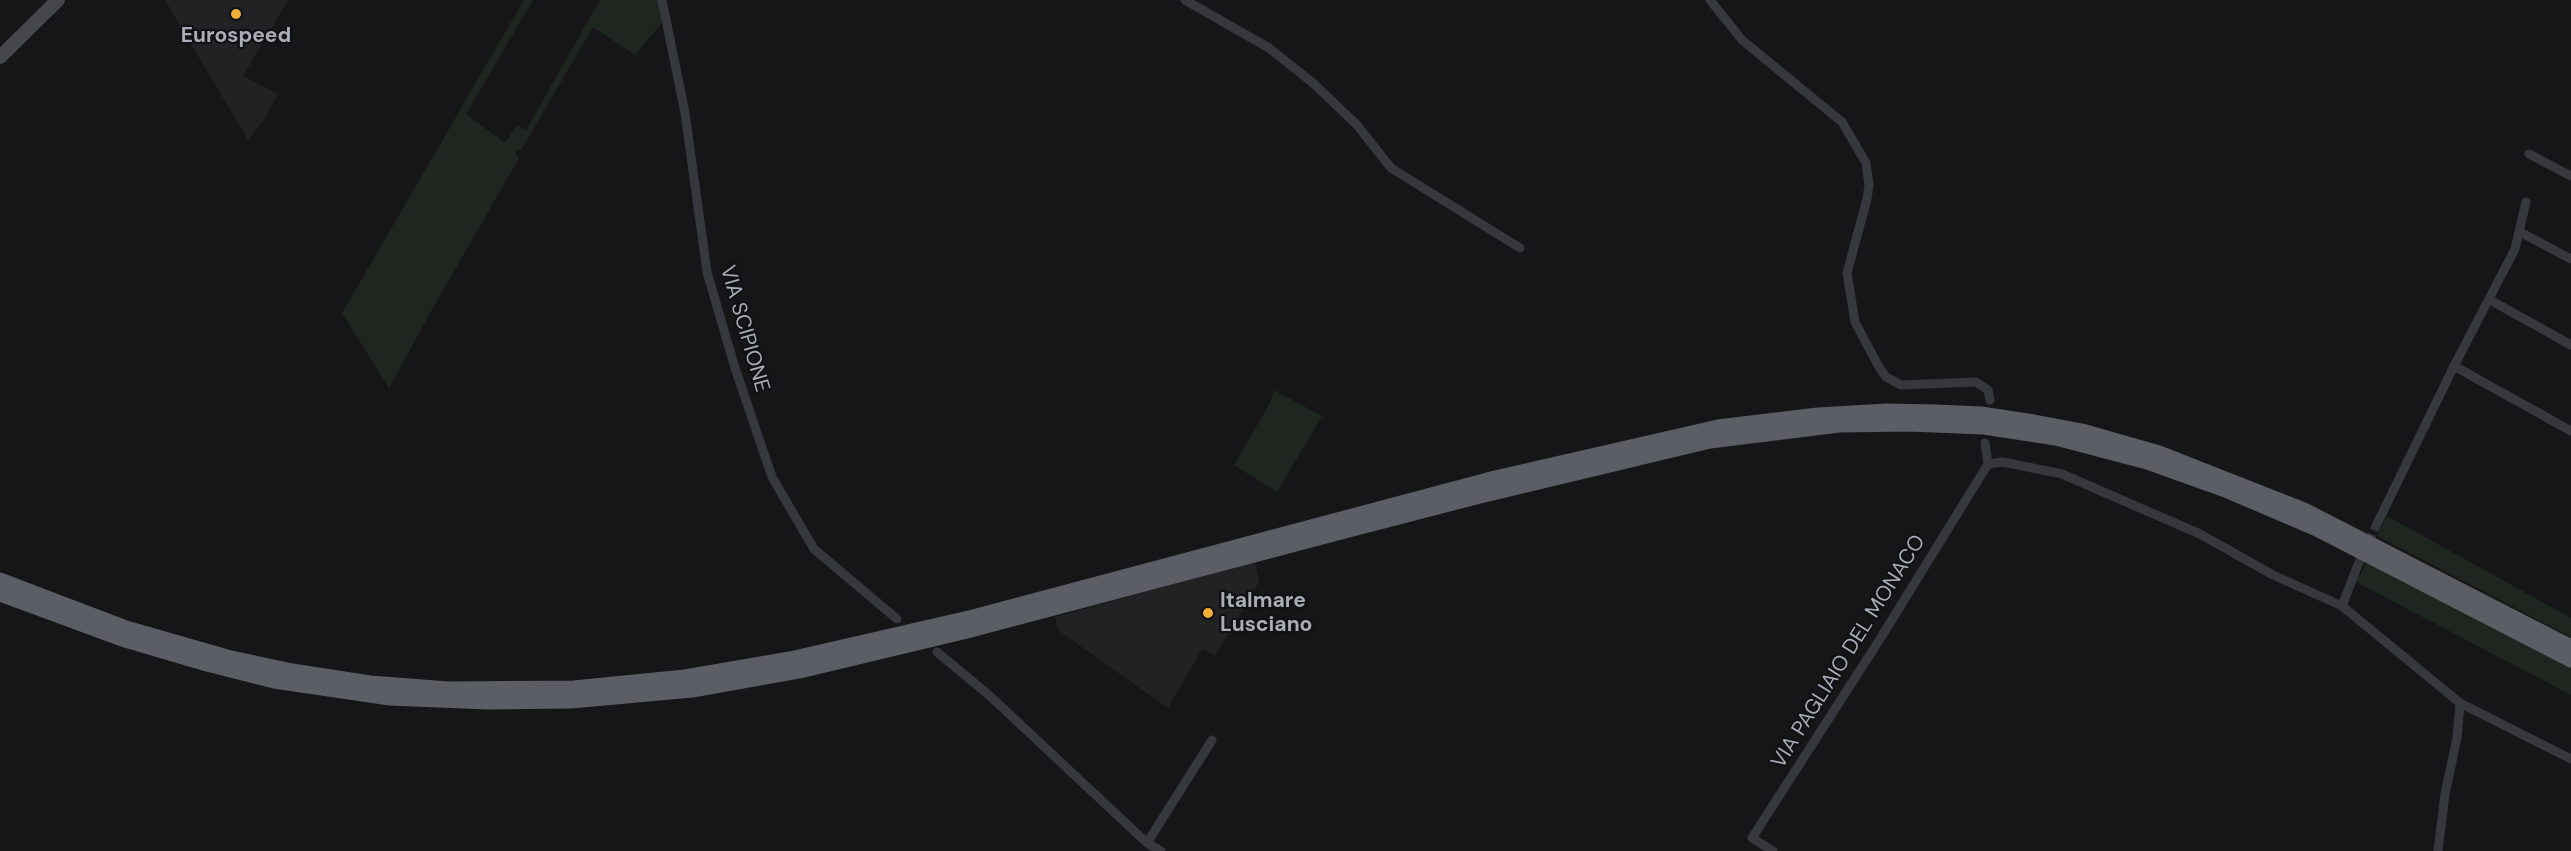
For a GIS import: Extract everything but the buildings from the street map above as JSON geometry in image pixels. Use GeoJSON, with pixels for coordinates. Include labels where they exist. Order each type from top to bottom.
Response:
{"type":"FeatureCollection","features":[{"type":"Feature","properties":{"kind":"highway"},"geometry":{"type":"LineString","coordinates":[[3,584],[122,639],[274,681],[390,698],[487,702],[571,701],[692,690],[804,670],[963,632],[1610,450],[1718,427],[1772,419],[1887,411],[1981,414],[2082,431],[2159,453],[2232,480],[2324,519],[2571,647]]}},
{"type":"Feature","properties":{"kind":"highway"},"geometry":{"type":"LineString","coordinates":[[3,584],[126,628],[227,657],[292,671],[370,683],[448,689],[555,688],[686,676],[790,659],[973,617],[1355,520],[1476,496],[1710,441],[1839,425],[1909,424],[1984,427],[2056,438],[2147,462],[2228,491],[2317,529],[2571,660]]}},
{"type":"Feature","properties":{"kind":"main road"},"geometry":{"type":"LineString","coordinates":[[0,57],[57,0]]}},
{"type":"Feature","properties":{"kind":"street","name":"VIA SCIPIONE"},"geometry":{"type":"LineString","coordinates":[[662,0],[685,113],[707,272],[735,368],[772,477],[814,549],[897,619]]}},
{"type":"Feature","properties":{"kind":"street"},"geometry":{"type":"LineString","coordinates":[[1185,0],[1269,48],[1313,83],[1357,125],[1391,168],[1520,248]]}},
{"type":"Feature","properties":{"kind":"street"},"geometry":{"type":"LineString","coordinates":[[1710,0],[1742,40],[1842,122],[1866,163],[1869,185],[1867,199],[1847,273],[1855,322],[1879,367],[1886,377],[1901,385],[1976,382],[1988,390],[1990,400]]}},
{"type":"Feature","properties":{"kind":"street"},"geometry":{"type":"LineString","coordinates":[[2529,154],[2571,176]]}},
{"type":"Feature","properties":{"kind":"street"},"geometry":{"type":"LineString","coordinates":[[2376,526],[2454,366],[2515,249],[2526,202]]}},
{"type":"Feature","properties":{"kind":"street"},"geometry":{"type":"LineString","coordinates":[[2520,232],[2571,259]]}},
{"type":"Feature","properties":{"kind":"street"},"geometry":{"type":"LineString","coordinates":[[2490,300],[2571,345]]}},
{"type":"Feature","properties":{"kind":"street"},"geometry":{"type":"LineString","coordinates":[[2454,366],[2571,431]]}},
{"type":"Feature","properties":{"kind":"street"},"geometry":{"type":"LineString","coordinates":[[1985,443],[1988,464],[2003,462],[2062,474],[2200,534],[2272,575],[2342,606],[2460,703],[2571,759]]}},
{"type":"Feature","properties":{"kind":"street","name":"VIA PAGLIAIO DEL MONACO"},"geometry":{"type":"LineString","coordinates":[[1773,851],[1752,838],[1880,639],[1988,464]]}},
{"type":"Feature","properties":{"kind":"street"},"geometry":{"type":"LineString","coordinates":[[2342,606],[2357,567]]}},
{"type":"Feature","properties":{"kind":"street"},"geometry":{"type":"LineString","coordinates":[[937,652],[990,696],[1147,843],[1161,851]]}},
{"type":"Feature","properties":{"kind":"street"},"geometry":{"type":"LineString","coordinates":[[2438,851],[2445,794],[2457,738],[2460,703]]}},
{"type":"Feature","properties":{"kind":"street"},"geometry":{"type":"LineString","coordinates":[[1147,843],[1212,740]]}},
{"type":"Feature","properties":{"kind":"shaded area"},"geometry":{"type":"Polygon","coordinates":[[[165,0],[288,0],[243,76],[278,94],[264,120],[248,140],[165,0]]]}},
{"type":"Feature","properties":{"kind":"shaded area"},"geometry":{"type":"Polygon","coordinates":[[[524,0],[533,0],[466,114],[505,143],[517,125],[526,130],[600,0],[659,0],[665,19],[635,55],[593,27],[521,150],[518,149],[515,154],[519,158],[389,388],[342,313],[524,0]]]}},
{"type":"Feature","properties":{"kind":"shaded area"},"geometry":{"type":"Polygon","coordinates":[[[1274,390],[1322,416],[1277,492],[1234,465],[1270,403],[1274,390]]]}},
{"type":"Feature","properties":{"kind":"shaded area"},"geometry":{"type":"Polygon","coordinates":[[[2387,516],[2571,618],[2571,637],[2377,536],[2387,516]]]}},
{"type":"Feature","properties":{"kind":"shaded area"},"geometry":{"type":"Polygon","coordinates":[[[2368,560],[2571,666],[2571,695],[2356,582],[2368,560]]]}},
{"type":"Feature","properties":{"kind":"shaded area"},"geometry":{"type":"Polygon","coordinates":[[[1255,562],[1259,582],[1215,656],[1202,649],[1168,708],[1058,630],[1055,617],[1255,562]]]}},
{"type":"Feature","properties":{"kind":"tunnel"},"geometry":{"type":"LineString","coordinates":[[2357,567],[2376,526]]}},
{"type":"Feature","properties":{"kind":"place","name":"Eurospeed"},"geometry":{"type":"Point","coordinates":[236,14]}},
{"type":"Feature","properties":{"kind":"place","name":"Italmare Lusciano"},"geometry":{"type":"Point","coordinates":[1208,613]}}]}
